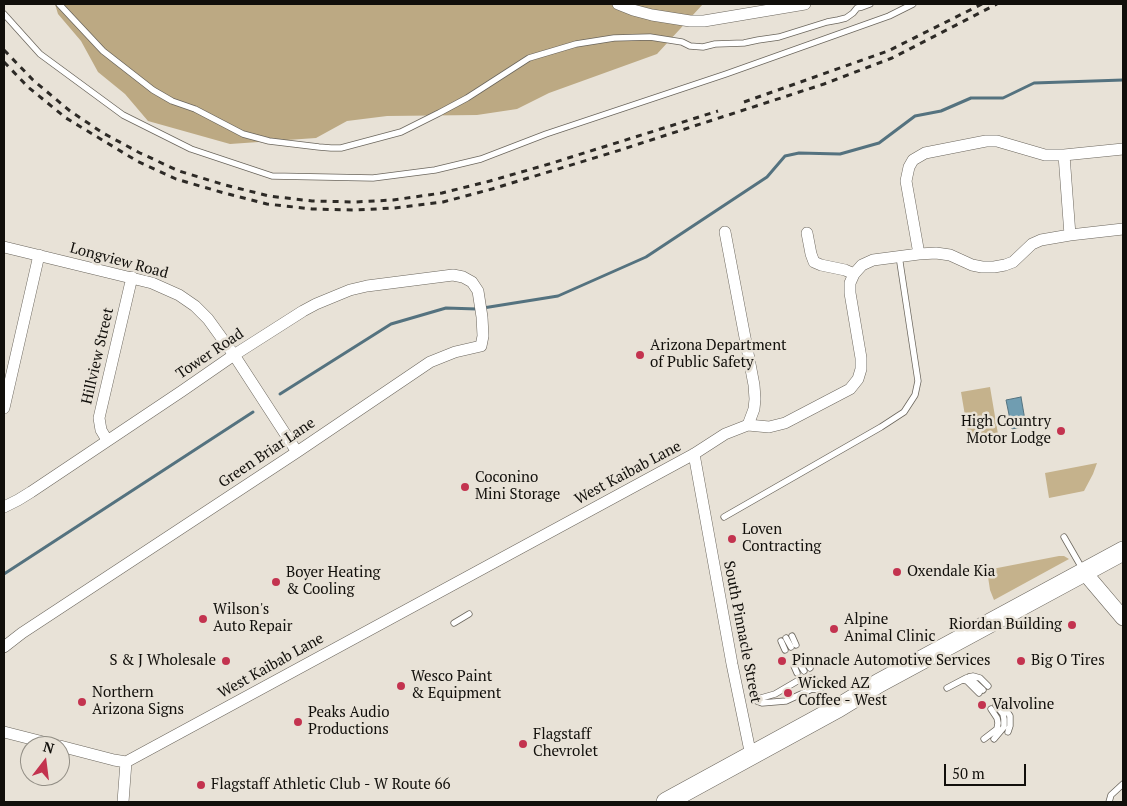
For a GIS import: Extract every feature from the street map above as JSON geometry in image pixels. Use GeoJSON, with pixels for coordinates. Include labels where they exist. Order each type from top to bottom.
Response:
{"type":"FeatureCollection","features":[{"type":"Feature","properties":{"kind":"main road"},"geometry":{"type":"LineString","coordinates":[[666,802],[838,708],[895,674],[1123,551]]}},
{"type":"Feature","properties":{"kind":"street"},"geometry":{"type":"LineString","coordinates":[[618,4],[652,15],[690,21],[704,21],[805,4]]}},
{"type":"Feature","properties":{"kind":"street"},"geometry":{"type":"LineString","coordinates":[[919,254],[906,181],[909,167],[913,160],[919,156],[932,151],[986,141],[1003,143],[1045,154],[1064,155],[1123,149]]}},
{"type":"Feature","properties":{"kind":"street"},"geometry":{"type":"LineString","coordinates":[[1064,155],[1070,235]]}},
{"type":"Feature","properties":{"kind":"street"},"geometry":{"type":"LineString","coordinates":[[807,233],[814,262],[854,274],[862,265],[873,260],[936,252],[950,255],[972,265],[994,267],[1012,262],[1032,244],[1041,240],[1123,229]]}},
{"type":"Feature","properties":{"kind":"street"},"geometry":{"type":"LineString","coordinates":[[726,232],[756,398],[748,425]]}},
{"type":"Feature","properties":{"kind":"street","name":"Longview Road"},"geometry":{"type":"LineString","coordinates":[[4,247],[152,283],[179,295],[208,319],[234,355],[297,452]]}},
{"type":"Feature","properties":{"kind":"street"},"geometry":{"type":"LineString","coordinates":[[4,408],[39,256]]}},
{"type":"Feature","properties":{"kind":"street","name":"West Kaibab Lane"},"geometry":{"type":"LineString","coordinates":[[126,762],[694,454],[725,434],[748,425],[769,427],[785,423],[850,389],[858,379],[862,358],[850,292],[850,283],[854,274]]}},
{"type":"Feature","properties":{"kind":"street","name":"Tower Road"},"geometry":{"type":"LineString","coordinates":[[4,507],[25,496],[234,355],[303,311],[334,296],[368,286],[453,275]]}},
{"type":"Feature","properties":{"kind":"street","name":"Green Briar Lane"},"geometry":{"type":"LineString","coordinates":[[4,647],[22,633],[430,362],[455,352],[481,346],[483,326],[478,291],[468,279],[453,275]]}},
{"type":"Feature","properties":{"kind":"street","name":"Hillview Street"},"geometry":{"type":"LineString","coordinates":[[107,440],[101,430],[99,418],[132,278]]}},
{"type":"Feature","properties":{"kind":"street","name":"South Pinnacle Street"},"geometry":{"type":"LineString","coordinates":[[694,454],[732,664],[751,756]]}},
{"type":"Feature","properties":{"kind":"street"},"geometry":{"type":"LineString","coordinates":[[1084,572],[1123,618]]}},
{"type":"Feature","properties":{"kind":"street"},"geometry":{"type":"LineString","coordinates":[[4,732],[20,736]]}},
{"type":"Feature","properties":{"kind":"street"},"geometry":{"type":"LineString","coordinates":[[70,749],[126,762],[123,802]]}},
{"type":"Feature","properties":{"kind":"lane"},"geometry":{"type":"LineString","coordinates":[[59,4],[103,51],[153,90],[172,101],[195,110],[243,134],[318,147],[341,148],[401,132],[467,98],[529,58],[576,44],[614,38],[650,37],[703,47],[715,44],[744,43],[778,37],[846,18],[857,8],[870,4]]}},
{"type":"Feature","properties":{"kind":"lane"},"geometry":{"type":"LineString","coordinates":[[4,14],[40,54],[123,115],[191,149],[272,176],[373,178],[435,170],[481,159],[546,134],[726,74],[889,16],[913,4]]}},
{"type":"Feature","properties":{"kind":"lane"},"geometry":{"type":"LineString","coordinates":[[724,517],[904,412],[914,395],[918,381],[900,256]]}},
{"type":"Feature","properties":{"kind":"lane"},"geometry":{"type":"LineString","coordinates":[[1064,538],[1084,572]]}},
{"type":"Feature","properties":{"kind":"lane"},"geometry":{"type":"LineString","coordinates":[[454,623],[469,614]]}},
{"type":"Feature","properties":{"kind":"lane"},"geometry":{"type":"LineString","coordinates":[[786,638],[791,648],[786,638]]}},
{"type":"Feature","properties":{"kind":"lane"},"geometry":{"type":"LineString","coordinates":[[797,673],[799,663],[807,669]]}},
{"type":"Feature","properties":{"kind":"lane"},"geometry":{"type":"LineString","coordinates":[[947,688],[966,678],[974,676],[980,678],[983,690],[967,681],[966,678]]}},
{"type":"Feature","properties":{"kind":"lane"},"geometry":{"type":"LineString","coordinates":[[812,678],[819,684],[820,690],[812,689],[786,701],[762,703],[754,700],[775,694],[799,680],[812,678]]}},
{"type":"Feature","properties":{"kind":"lane"},"geometry":{"type":"LineString","coordinates":[[996,705],[1010,716],[1008,732]]}},
{"type":"Feature","properties":{"kind":"lane"},"geometry":{"type":"LineString","coordinates":[[984,739],[997,729],[996,705]]}},
{"type":"Feature","properties":{"kind":"lane"},"geometry":{"type":"LineString","coordinates":[[994,739],[1004,727],[1003,714],[996,705]]}},
{"type":"Feature","properties":{"kind":"lane"},"geometry":{"type":"LineString","coordinates":[[1109,802],[1111,795],[1123,784]]}},
{"type":"Feature","properties":{"kind":"shaded area"},"geometry":{"type":"Polygon","coordinates":[[[55,4],[703,4],[657,54],[549,93],[517,109],[477,115],[387,116],[347,121],[316,138],[230,144],[148,121],[125,94],[98,72],[81,41],[58,14],[55,4]]]}},
{"type":"Feature","properties":{"kind":"shaded area"},"geometry":{"type":"Polygon","coordinates":[[[990,387],[999,440],[970,445],[961,392],[990,387]]]}},
{"type":"Feature","properties":{"kind":"shaded area"},"geometry":{"type":"Polygon","coordinates":[[[1097,463],[1084,491],[1049,498],[1045,473],[1097,463]]]}},
{"type":"Feature","properties":{"kind":"shaded area"},"geometry":{"type":"Polygon","coordinates":[[[1059,556],[1069,559],[994,600],[990,590],[987,570],[1059,556]]]}},
{"type":"Feature","properties":{"kind":"water"},"geometry":{"type":"Polygon","coordinates":[[[1021,397],[1026,426],[1012,429],[1006,400],[1021,397]]]}},
{"type":"Feature","properties":{"kind":"waterway"},"geometry":{"type":"LineString","coordinates":[[483,308],[558,296],[646,257],[767,177],[785,156],[799,153],[840,154],[879,143],[915,116],[941,111],[971,98],[1003,98],[1034,83],[1123,80]]}},
{"type":"Feature","properties":{"kind":"waterway"},"geometry":{"type":"LineString","coordinates":[[280,394],[391,324],[446,308],[477,309]]}},
{"type":"Feature","properties":{"kind":"waterway"},"geometry":{"type":"LineString","coordinates":[[4,574],[253,412]]}},
{"type":"Feature","properties":{"kind":"railway"},"geometry":{"type":"LineString","coordinates":[[744,102],[888,51],[982,4]]}},
{"type":"Feature","properties":{"kind":"railway"},"geometry":{"type":"LineString","coordinates":[[4,62],[28,87],[66,118],[137,161],[176,179],[267,204],[312,209],[355,210],[394,208],[443,202],[492,189],[614,152],[824,84],[892,58],[997,4]]}},
{"type":"Feature","properties":{"kind":"railway"},"geometry":{"type":"LineString","coordinates":[[4,50],[33,80],[70,111],[103,133],[140,153],[179,171],[225,185],[269,196],[312,201],[355,202],[393,200],[442,193],[549,164],[718,111]]}},
{"type":"Feature","properties":{"kind":"place","name":"Arizona Department of Public Safety"},"geometry":{"type":"Point","coordinates":[640,355]}},
{"type":"Feature","properties":{"kind":"place","name":"High Country Motor Lodge"},"geometry":{"type":"Point","coordinates":[1061,431]}},
{"type":"Feature","properties":{"kind":"place","name":"Coconino Mini Storage"},"geometry":{"type":"Point","coordinates":[465,487]}},
{"type":"Feature","properties":{"kind":"place","name":"Loven Contracting"},"geometry":{"type":"Point","coordinates":[732,539]}},
{"type":"Feature","properties":{"kind":"place","name":"Oxendale Kia"},"geometry":{"type":"Point","coordinates":[897,572]}},
{"type":"Feature","properties":{"kind":"place","name":"Boyer Heating & Cooling"},"geometry":{"type":"Point","coordinates":[276,582]}},
{"type":"Feature","properties":{"kind":"place","name":"Wilson's Auto Repair"},"geometry":{"type":"Point","coordinates":[203,619]}},
{"type":"Feature","properties":{"kind":"place","name":"Riordan Building"},"geometry":{"type":"Point","coordinates":[1072,625]}},
{"type":"Feature","properties":{"kind":"place","name":"Alpine Animal Clinic"},"geometry":{"type":"Point","coordinates":[834,629]}},
{"type":"Feature","properties":{"kind":"place","name":"S & J Wholesale"},"geometry":{"type":"Point","coordinates":[226,661]}},
{"type":"Feature","properties":{"kind":"place","name":"Pinnacle Automotive Services"},"geometry":{"type":"Point","coordinates":[782,661]}},
{"type":"Feature","properties":{"kind":"place","name":"Big O Tires"},"geometry":{"type":"Point","coordinates":[1021,661]}},
{"type":"Feature","properties":{"kind":"place","name":"Wesco Paint & Equipment"},"geometry":{"type":"Point","coordinates":[401,686]}},
{"type":"Feature","properties":{"kind":"place","name":"Wicked AZ Coffee - West"},"geometry":{"type":"Point","coordinates":[788,693]}},
{"type":"Feature","properties":{"kind":"place","name":"Northern Arizona Signs"},"geometry":{"type":"Point","coordinates":[82,702]}},
{"type":"Feature","properties":{"kind":"place","name":"Valvoline"},"geometry":{"type":"Point","coordinates":[982,705]}},
{"type":"Feature","properties":{"kind":"place","name":"Peaks Audio Productions"},"geometry":{"type":"Point","coordinates":[298,722]}},
{"type":"Feature","properties":{"kind":"place","name":"Flagstaff Chevrolet"},"geometry":{"type":"Point","coordinates":[523,744]}},
{"type":"Feature","properties":{"kind":"place","name":"Flagstaff Athletic Club - W Route 66"},"geometry":{"type":"Point","coordinates":[201,785]}}]}
